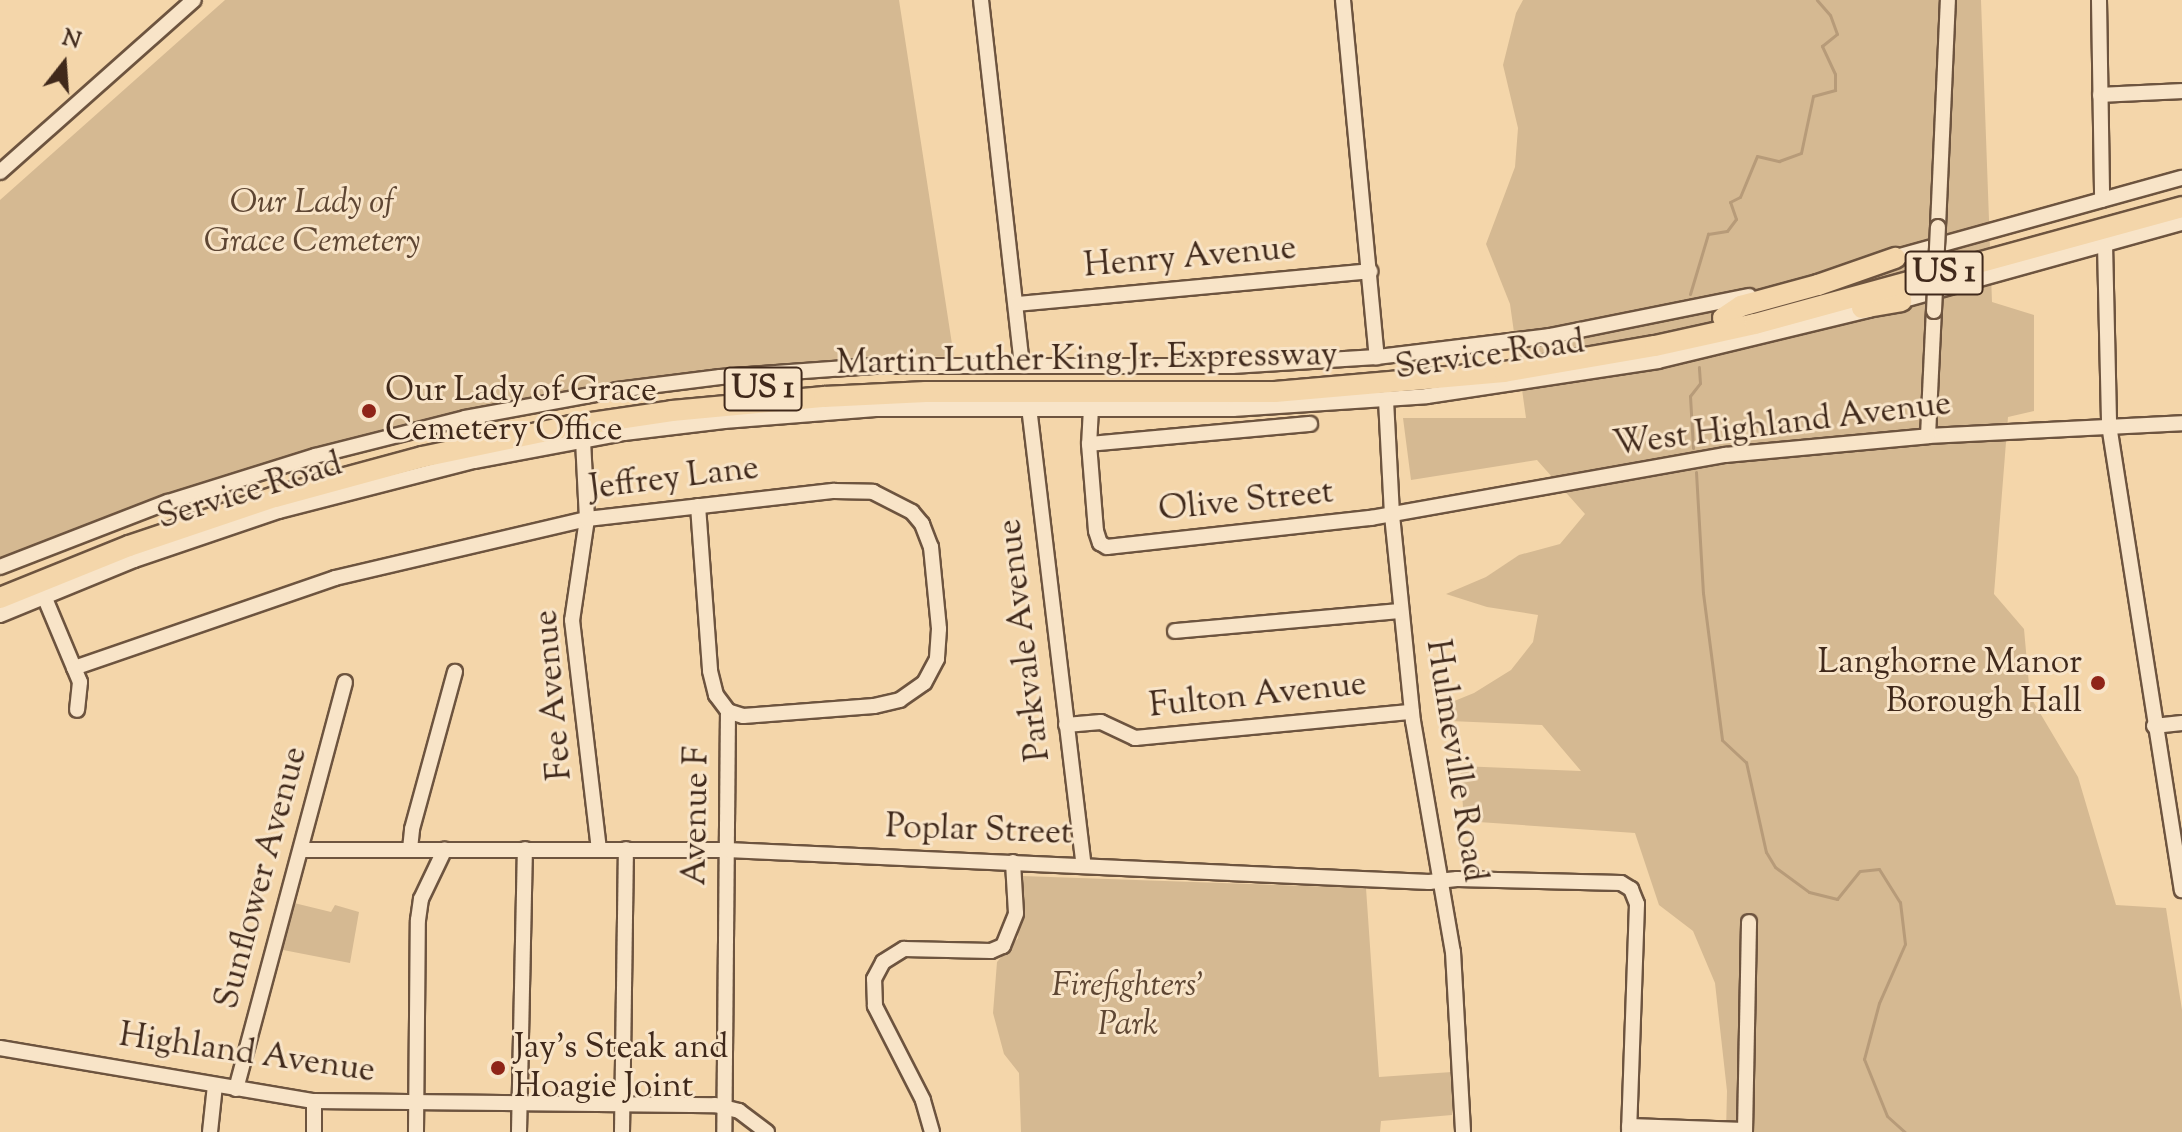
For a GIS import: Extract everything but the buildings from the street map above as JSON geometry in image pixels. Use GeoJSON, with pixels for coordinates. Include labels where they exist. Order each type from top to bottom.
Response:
{"type":"FeatureCollection","features":[{"type":"Feature","properties":{"kind":"highway","name":"Martin Luther King Jr. Expressway"},"geometry":{"type":"LineString","coordinates":[[0,584],[161,521],[319,471],[468,434],[620,406],[721,393],[875,381],[1189,382],[1359,375],[1540,354],[1723,318],[2182,194]]}},
{"type":"Feature","properties":{"kind":"highway","name":"Martin Luther King Jr. Expressway"},"geometry":{"type":"LineString","coordinates":[[0,598],[40,589],[177,529],[322,483],[471,446],[622,418],[760,402],[875,394],[1190,394],[1360,387],[1516,370],[1705,336],[2182,207]]}},
{"type":"Feature","properties":{"kind":"highway"},"geometry":{"type":"LineString","coordinates":[[1723,318],[1741,306],[1818,285],[1895,258]]}},
{"type":"Feature","properties":{"kind":"highway"},"geometry":{"type":"LineString","coordinates":[[1705,336],[1901,301]]}},
{"type":"Feature","properties":{"kind":"highway"},"geometry":{"type":"LineString","coordinates":[[0,605],[40,589]]}},
{"type":"Feature","properties":{"kind":"street"},"geometry":{"type":"LineString","coordinates":[[0,172],[194,0]]}},
{"type":"Feature","properties":{"kind":"street"},"geometry":{"type":"LineString","coordinates":[[981,0],[1022,363]]}},
{"type":"Feature","properties":{"kind":"street"},"geometry":{"type":"LineString","coordinates":[[1343,0],[1377,357]]}},
{"type":"Feature","properties":{"kind":"street"},"geometry":{"type":"LineString","coordinates":[[1928,436],[1948,0]]}},
{"type":"Feature","properties":{"kind":"street"},"geometry":{"type":"LineString","coordinates":[[2099,0],[2102,200]]}},
{"type":"Feature","properties":{"kind":"street"},"geometry":{"type":"LineString","coordinates":[[2100,95],[2182,91]]}},
{"type":"Feature","properties":{"kind":"street","name":"Service Road"},"geometry":{"type":"LineString","coordinates":[[0,567],[131,515],[266,470],[415,430],[516,408],[668,383],[770,373],[912,364],[1232,366],[1377,357],[1500,344],[1637,321],[1748,297],[2182,178]]}},
{"type":"Feature","properties":{"kind":"street","name":"Service Road"},"geometry":{"type":"LineString","coordinates":[[0,615],[40,589],[279,511],[425,472],[583,440],[787,415],[926,407],[1233,409],[1386,400],[1519,385],[1646,364],[1901,301],[2182,223]]}},
{"type":"Feature","properties":{"kind":"street"},"geometry":{"type":"LineString","coordinates":[[2105,244],[2109,425],[2182,890]]}},
{"type":"Feature","properties":{"kind":"street","name":"Henry Avenue"},"geometry":{"type":"LineString","coordinates":[[1017,304],[1370,271]]}},
{"type":"Feature","properties":{"kind":"street","name":"Hulmeville Road"},"geometry":{"type":"LineString","coordinates":[[1386,400],[1392,515],[1412,712],[1443,882],[1457,1004],[1463,1132]]}},
{"type":"Feature","properties":{"kind":"street","name":"Parkvale Avenue"},"geometry":{"type":"LineString","coordinates":[[1029,407],[1084,865]]}},
{"type":"Feature","properties":{"kind":"street"},"geometry":{"type":"LineString","coordinates":[[1091,408],[1089,444],[1310,424]]}},
{"type":"Feature","properties":{"kind":"street","name":"West Highland Avenue"},"geometry":{"type":"LineString","coordinates":[[1392,515],[1725,455],[1928,436],[2182,423]]}},
{"type":"Feature","properties":{"kind":"street","name":"Fee Avenue"},"geometry":{"type":"LineString","coordinates":[[583,440],[587,519],[572,620],[599,849]]}},
{"type":"Feature","properties":{"kind":"street","name":"Olive Street"},"geometry":{"type":"LineString","coordinates":[[1089,444],[1096,531],[1100,543],[1107,547],[1392,515]]}},
{"type":"Feature","properties":{"kind":"street","name":"Jeffrey Lane"},"geometry":{"type":"LineString","coordinates":[[74,668],[335,578],[587,519],[834,491],[873,492],[912,512],[922,524],[931,547],[938,653],[932,672],[918,690],[900,700],[874,706],[743,716],[728,711]]}},
{"type":"Feature","properties":{"kind":"street","name":"Avenue F"},"geometry":{"type":"LineString","coordinates":[[698,506],[710,671],[716,695],[728,711],[724,1132]]}},
{"type":"Feature","properties":{"kind":"street"},"geometry":{"type":"LineString","coordinates":[[40,589],[82,693],[77,710]]}},
{"type":"Feature","properties":{"kind":"street"},"geometry":{"type":"LineString","coordinates":[[1175,631],[1401,611]]}},
{"type":"Feature","properties":{"kind":"street"},"geometry":{"type":"LineString","coordinates":[[410,849],[412,829],[455,672]]}},
{"type":"Feature","properties":{"kind":"street","name":"Sunflower Avenue"},"geometry":{"type":"LineString","coordinates":[[236,1089],[303,850],[345,682]]}},
{"type":"Feature","properties":{"kind":"street","name":"Fulton Avenue"},"geometry":{"type":"LineString","coordinates":[[1066,725],[1101,722],[1135,738],[1412,712]]}},
{"type":"Feature","properties":{"kind":"street"},"geometry":{"type":"LineString","coordinates":[[2154,726],[2182,723]]}},
{"type":"Feature","properties":{"kind":"street"},"geometry":{"type":"LineString","coordinates":[[416,1132],[418,920],[421,899],[445,849]]}},
{"type":"Feature","properties":{"kind":"street"},"geometry":{"type":"LineString","coordinates":[[519,1132],[525,849]]}},
{"type":"Feature","properties":{"kind":"street"},"geometry":{"type":"LineString","coordinates":[[622,1132],[626,849]]}},
{"type":"Feature","properties":{"kind":"street","name":"Poplar Street"},"geometry":{"type":"LineString","coordinates":[[303,850],[727,850],[1443,882],[1457,879],[1621,883],[1634,893],[1637,907],[1629,1129]]}},
{"type":"Feature","properties":{"kind":"street"},"geometry":{"type":"LineString","coordinates":[[932,1132],[923,1100],[875,1006],[874,979],[883,962],[904,949],[991,951],[1007,942],[1013,862]]}},
{"type":"Feature","properties":{"kind":"street"},"geometry":{"type":"LineString","coordinates":[[1629,1129],[1745,1131],[1749,922]]}},
{"type":"Feature","properties":{"kind":"street","name":"Highland Avenue"},"geometry":{"type":"LineString","coordinates":[[0,1048],[314,1101],[622,1103],[724,1107],[747,1114],[767,1132]]}},
{"type":"Feature","properties":{"kind":"street"},"geometry":{"type":"LineString","coordinates":[[210,1132],[215,1085]]}},
{"type":"Feature","properties":{"kind":"street"},"geometry":{"type":"LineString","coordinates":[[314,1101],[314,1132]]}},
{"type":"Feature","properties":{"kind":"green space","name":"Our Lady of Grace Cemetery"},"geometry":{"type":"Polygon","coordinates":[[[225,0],[899,0],[954,357],[907,356],[725,370],[514,401],[217,477],[0,562],[0,200],[225,0]]]}},
{"type":"Feature","properties":{"kind":"green space"},"geometry":{"type":"Polygon","coordinates":[[[1523,0],[1981,0],[1992,302],[2034,315],[2034,411],[2008,417],[1994,594],[2024,629],[2030,696],[2078,777],[2116,905],[2166,908],[2182,1010],[2182,1132],[1726,1132],[1727,1091],[1715,983],[1693,931],[1659,905],[1635,833],[1464,821],[1460,766],[1581,771],[1542,725],[1450,721],[1447,704],[1474,693],[1511,670],[1533,642],[1538,615],[1487,607],[1446,594],[1486,577],[1519,555],[1560,544],[1585,514],[1537,460],[1411,480],[1403,418],[1526,418],[1510,304],[1486,244],[1515,167],[1518,128],[1503,65],[1516,13],[1523,0]]]}},
{"type":"Feature","properties":{"kind":"green space","name":"Firefighters' Park"},"geometry":{"type":"Polygon","coordinates":[[[1022,876],[1366,888],[1379,1077],[1452,1072],[1452,1115],[1381,1121],[1380,1132],[1021,1132],[1019,1073],[1004,1054],[993,1013],[997,962],[1018,938],[1022,876]]]}},
{"type":"Feature","properties":{"kind":"green space"},"geometry":{"type":"Polygon","coordinates":[[[290,902],[331,912],[335,905],[359,912],[350,963],[278,949],[290,902]]]}},
{"type":"Feature","properties":{"kind":"waterway"},"geometry":{"type":"LineString","coordinates":[[1690,294],[1708,234],[1727,231],[1736,219],[1730,202],[1740,197],[1757,156],[1779,161],[1801,153],[1813,96],[1835,90],[1835,74],[1822,46],[1837,34],[1830,15],[1817,0]]}},
{"type":"Feature","properties":{"kind":"waterway"},"geometry":{"type":"LineString","coordinates":[[1693,448],[1690,396],[1700,383],[1699,367]]}},
{"type":"Feature","properties":{"kind":"waterway"},"geometry":{"type":"LineString","coordinates":[[1696,472],[1703,593],[1722,740],[1746,762],[1766,852],[1775,867],[1809,892],[1837,899],[1860,871],[1879,869],[1900,902],[1905,944],[1879,1003],[1864,1059],[1887,1116],[1905,1132]]}},
{"type":"Feature","properties":{"kind":"place","name":"Our Lady of Grace Cemetery Office"},"geometry":{"type":"Point","coordinates":[369,411]}},
{"type":"Feature","properties":{"kind":"place","name":"Langhorne Manor Borough Hall"},"geometry":{"type":"Point","coordinates":[2098,683]}},
{"type":"Feature","properties":{"kind":"place","name":"Jay's Steak and Hoagie Joint"},"geometry":{"type":"Point","coordinates":[498,1068]}}]}
